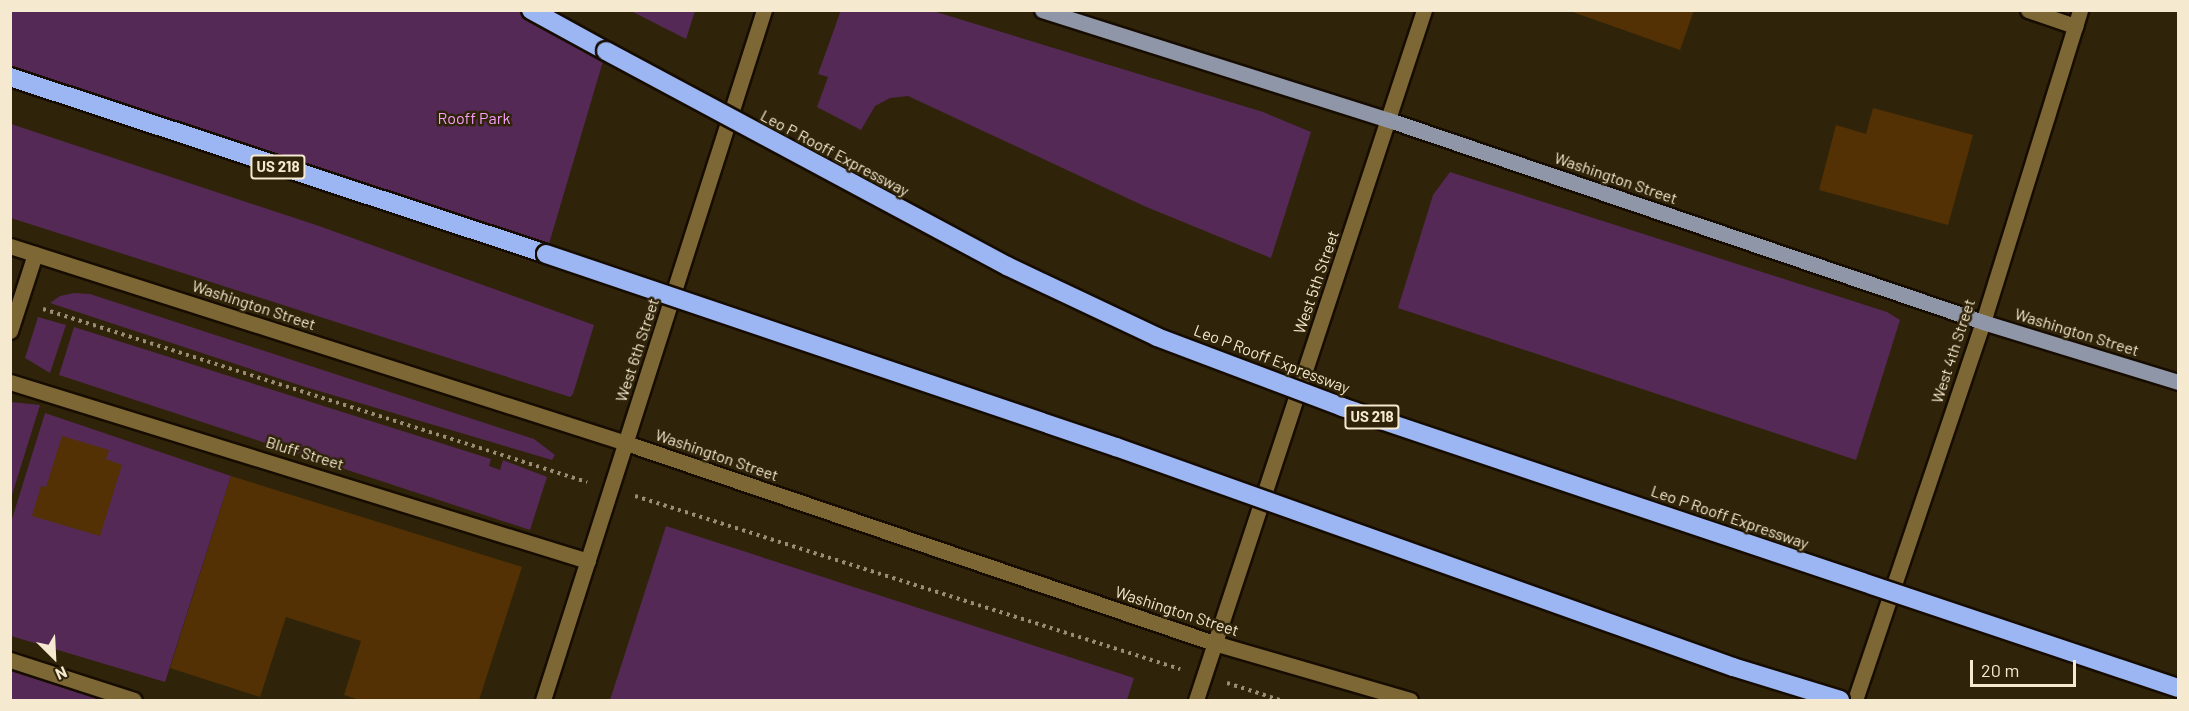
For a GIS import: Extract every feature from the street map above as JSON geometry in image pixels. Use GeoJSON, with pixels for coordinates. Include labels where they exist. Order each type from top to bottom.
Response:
{"type":"FeatureCollection","features":[{"type":"Feature","properties":{"kind":"highway","name":"Leo P Rooff Expressway"},"geometry":{"type":"LineString","coordinates":[[531,10],[1007,266],[1157,337],[1342,407],[2178,688]]}},
{"type":"Feature","properties":{"kind":"highway","name":"US 218"},"geometry":{"type":"LineString","coordinates":[[10,77],[546,254],[1116,447],[1733,667],[1840,700]]}},
{"type":"Feature","properties":{"kind":"main road","name":"Washington Street"},"geometry":{"type":"LineString","coordinates":[[1042,10],[1389,120],[1983,321],[2178,382]]}},
{"type":"Feature","properties":{"kind":"street","name":"West 6th Street"},"geometry":{"type":"LineString","coordinates":[[543,700],[764,10]]}},
{"type":"Feature","properties":{"kind":"street","name":"West 5th Street"},"geometry":{"type":"LineString","coordinates":[[1196,700],[1424,10]]}},
{"type":"Feature","properties":{"kind":"street"},"geometry":{"type":"LineString","coordinates":[[2028,10],[2075,26]]}},
{"type":"Feature","properties":{"kind":"street","name":"West 4th Street"},"geometry":{"type":"LineString","coordinates":[[1855,700],[1983,321],[2080,10]]}},
{"type":"Feature","properties":{"kind":"street","name":"Washington Street"},"geometry":{"type":"LineString","coordinates":[[10,246],[626,443],[1214,643],[1410,700]]}},
{"type":"Feature","properties":{"kind":"street"},"geometry":{"type":"LineString","coordinates":[[10,331],[35,254]]}},
{"type":"Feature","properties":{"kind":"street","name":"Bluff Street"},"geometry":{"type":"LineString","coordinates":[[10,382],[588,561]]}},
{"type":"Feature","properties":{"kind":"street"},"geometry":{"type":"LineString","coordinates":[[10,660],[134,700]]}},
{"type":"Feature","properties":{"kind":"path"},"geometry":{"type":"LineString","coordinates":[[20,302],[1280,700]]}},
{"type":"Feature","properties":{"kind":"green space","name":"Rooff Park"},"geometry":{"type":"Polygon","coordinates":[[[11,10],[531,11],[606,51],[546,254],[11,80],[11,10]]]}},
{"type":"Feature","properties":{"kind":"green space"},"geometry":{"type":"Polygon","coordinates":[[[841,10],[933,11],[1263,112],[1311,132],[1271,258],[1144,206],[908,96],[890,98],[875,106],[861,130],[817,107],[828,77],[818,74],[841,10]]]}},
{"type":"Feature","properties":{"kind":"green space"},"geometry":{"type":"Polygon","coordinates":[[[631,11],[695,11],[686,39],[631,11]]]}},
{"type":"Feature","properties":{"kind":"green space"},"geometry":{"type":"Polygon","coordinates":[[[11,124],[319,226],[594,325],[573,394],[570,397],[11,218],[11,124]]]}},
{"type":"Feature","properties":{"kind":"green space"},"geometry":{"type":"Polygon","coordinates":[[[1450,172],[1887,312],[1900,320],[1856,460],[1398,308],[1433,195],[1450,172]]]}},
{"type":"Feature","properties":{"kind":"green space"},"geometry":{"type":"Polygon","coordinates":[[[74,293],[90,294],[534,439],[555,455],[552,460],[302,386],[50,303],[60,296],[74,293]]]}},
{"type":"Feature","properties":{"kind":"green space"},"geometry":{"type":"Polygon","coordinates":[[[38,317],[66,325],[50,373],[25,358],[38,317]]]}},
{"type":"Feature","properties":{"kind":"green space"},"geometry":{"type":"Polygon","coordinates":[[[74,327],[491,459],[489,466],[500,470],[503,460],[547,477],[530,530],[59,375],[74,327]]]}},
{"type":"Feature","properties":{"kind":"green space"},"geometry":{"type":"Polygon","coordinates":[[[11,402],[40,405],[11,498],[10,405],[11,402]]]}},
{"type":"Feature","properties":{"kind":"green space"},"geometry":{"type":"Polygon","coordinates":[[[45,413],[231,476],[165,682],[11,636],[11,522],[45,413]]]}},
{"type":"Feature","properties":{"kind":"green space"},"geometry":{"type":"Polygon","coordinates":[[[666,526],[1134,678],[1127,700],[610,700],[666,526]]]}},
{"type":"Feature","properties":{"kind":"green space"},"geometry":{"type":"Polygon","coordinates":[[[11,671],[102,700],[11,700],[11,671]]]}},
{"type":"Feature","properties":{"kind":"building"},"geometry":{"type":"Polygon","coordinates":[[[1567,10],[1694,10],[1680,50],[1567,10]]]}},
{"type":"Feature","properties":{"kind":"building"},"geometry":{"type":"Polygon","coordinates":[[[1873,108],[1973,135],[1948,225],[1819,190],[1836,125],[1866,134],[1873,108]]]}},
{"type":"Feature","properties":{"kind":"building"},"geometry":{"type":"Polygon","coordinates":[[[62,436],[109,450],[106,459],[122,465],[100,536],[32,516],[41,486],[46,487],[62,436]]]}},
{"type":"Feature","properties":{"kind":"building"},"geometry":{"type":"Polygon","coordinates":[[[231,476],[522,567],[479,700],[360,700],[344,695],[361,641],[286,617],[260,697],[170,668],[231,476]]]}}]}
